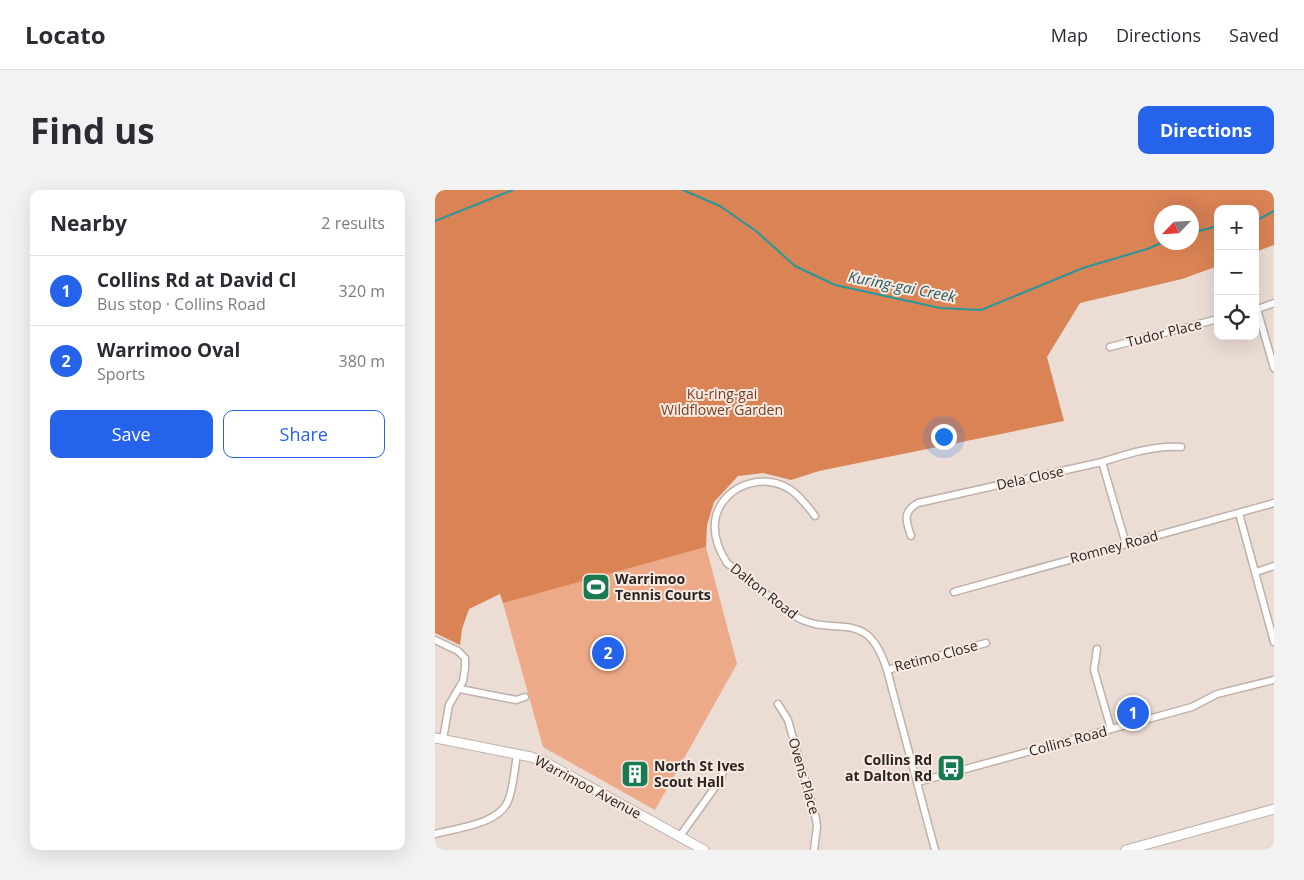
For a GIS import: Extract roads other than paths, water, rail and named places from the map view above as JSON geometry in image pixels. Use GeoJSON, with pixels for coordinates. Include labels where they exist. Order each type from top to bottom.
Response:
{"type":"FeatureCollection","features":[{"type":"Feature","properties":{"kind":"street"},"geometry":{"type":"LineString","coordinates":[[1259,309],[1274,304]]}},
{"type":"Feature","properties":{"kind":"street","name":"Tudor Place"},"geometry":{"type":"LineString","coordinates":[[1109,347],[1214,320]]}},
{"type":"Feature","properties":{"kind":"street"},"geometry":{"type":"LineString","coordinates":[[1259,320],[1274,368]]}},
{"type":"Feature","properties":{"kind":"street","name":"Dela Close"},"geometry":{"type":"LineString","coordinates":[[911,536],[906,521],[908,512],[911,506],[919,503],[1167,446],[1181,448]]}},
{"type":"Feature","properties":{"kind":"street"},"geometry":{"type":"LineString","coordinates":[[1102,462],[1125,544]]}},
{"type":"Feature","properties":{"kind":"street","name":"Dalton Road"},"geometry":{"type":"LineString","coordinates":[[815,516],[791,490],[777,483],[751,482],[739,487],[722,504],[717,514],[715,526],[716,540],[721,554],[727,563],[803,621],[813,624],[843,625],[865,633],[877,645],[887,670],[935,850]]}},
{"type":"Feature","properties":{"kind":"street","name":"Romney Road"},"geometry":{"type":"LineString","coordinates":[[954,592],[1274,503]]}},
{"type":"Feature","properties":{"kind":"street"},"geometry":{"type":"LineString","coordinates":[[1239,514],[1274,642]]}},
{"type":"Feature","properties":{"kind":"street"},"geometry":{"type":"LineString","coordinates":[[1256,572],[1274,566]]}},
{"type":"Feature","properties":{"kind":"street"},"geometry":{"type":"LineString","coordinates":[[435,640],[458,651],[465,658],[463,681],[449,704],[439,738]]}},
{"type":"Feature","properties":{"kind":"street","name":"Retimo Close"},"geometry":{"type":"LineString","coordinates":[[887,670],[986,643]]}},
{"type":"Feature","properties":{"kind":"street"},"geometry":{"type":"LineString","coordinates":[[1097,649],[1094,670],[1111,729]]}},
{"type":"Feature","properties":{"kind":"street","name":"Collins Road"},"geometry":{"type":"LineString","coordinates":[[918,782],[1192,707],[1217,694],[1274,680]]}},
{"type":"Feature","properties":{"kind":"street"},"geometry":{"type":"LineString","coordinates":[[459,689],[517,700],[525,697]]}},
{"type":"Feature","properties":{"kind":"street","name":"Ovens Place"},"geometry":{"type":"LineString","coordinates":[[778,704],[788,720],[816,819],[817,827],[813,850]]}},
{"type":"Feature","properties":{"kind":"street","name":"Warrimoo Avenue"},"geometry":{"type":"LineString","coordinates":[[439,738],[543,761],[704,850]]}},
{"type":"Feature","properties":{"kind":"street"},"geometry":{"type":"LineString","coordinates":[[435,834],[496,816],[508,801],[517,754]]}},
{"type":"Feature","properties":{"kind":"street"},"geometry":{"type":"LineString","coordinates":[[680,836],[721,779],[723,771]]}},
{"type":"Feature","properties":{"kind":"street"},"geometry":{"type":"LineString","coordinates":[[1126,850],[1274,809]]}},
{"type":"Feature","properties":{"kind":"waterway","name":"Kuring-gai Creek"},"geometry":{"type":"LineString","coordinates":[[435,221],[513,190]]}},
{"type":"Feature","properties":{"kind":"waterway","name":"Kuring-gai Creek"},"geometry":{"type":"LineString","coordinates":[[683,190],[720,206],[756,231],[795,266],[835,285],[940,308],[981,310],[1083,268],[1154,246]]}},
{"type":"Feature","properties":{"kind":"waterway","name":"Kuring-gai Creek"},"geometry":{"type":"LineString","coordinates":[[1259,219],[1274,211]]}},
{"type":"Feature","properties":{"kind":"waterway","name":"Kuring-gai Creek"},"geometry":{"type":"LineString","coordinates":[[1199,231],[1214,227]]}},
{"type":"Feature","properties":{"kind":"place","name":"Warrimoo Tennis Courts"},"geometry":{"type":"Point","coordinates":[596,587]}},
{"type":"Feature","properties":{"kind":"place","name":"Warrimoo Oval"},"geometry":{"type":"Point","coordinates":[608,653]}},
{"type":"Feature","properties":{"kind":"place","name":"Collins Rd at David Cl"},"geometry":{"type":"Point","coordinates":[1133,713]}},
{"type":"Feature","properties":{"kind":"place","name":"Collins Rd at Dalton Rd"},"geometry":{"type":"Point","coordinates":[951,768]}},
{"type":"Feature","properties":{"kind":"place","name":"North St Ives Scout Hall"},"geometry":{"type":"Point","coordinates":[635,774]}},
{"type":"Feature","properties":{"kind":"park label","name":"Ku-ring-gai Wildflower Garden"},"geometry":{"type":"Point","coordinates":[722,402]}}]}
